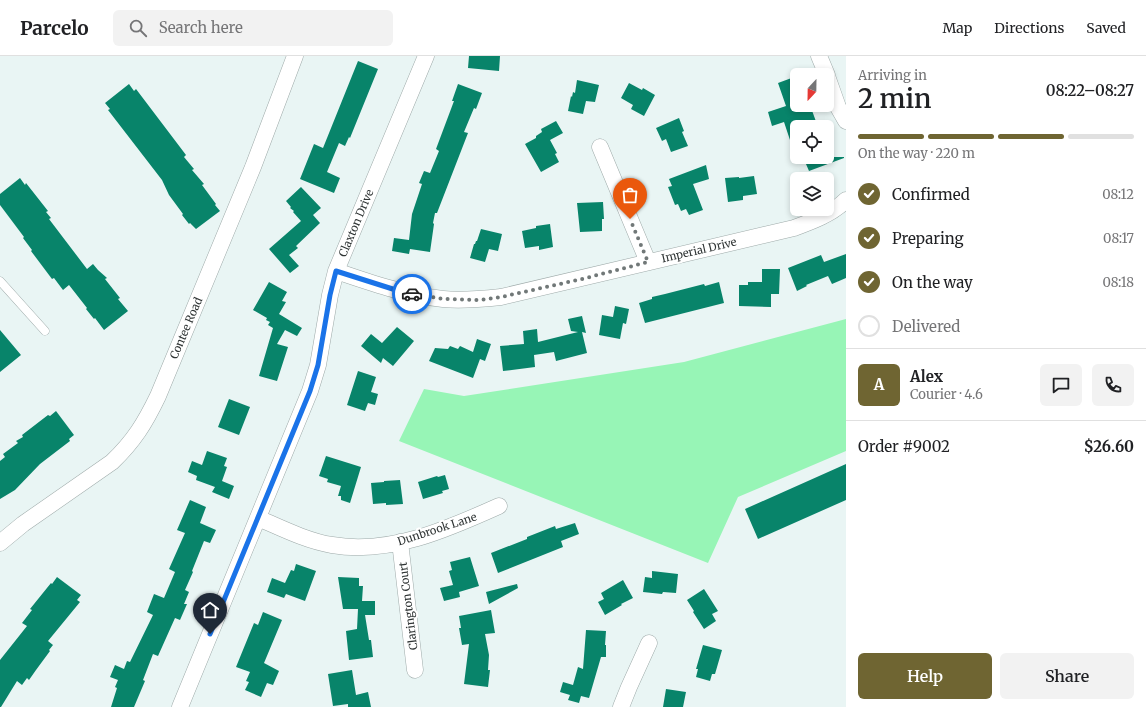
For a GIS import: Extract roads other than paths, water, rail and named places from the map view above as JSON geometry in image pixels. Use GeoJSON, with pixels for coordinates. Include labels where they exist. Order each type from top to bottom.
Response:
{"type":"FeatureCollection","features":[{"type":"Feature","properties":{"kind":"street","name":"Contee Road"},"geometry":{"type":"LineString","coordinates":[[0,543],[22,524],[112,462],[135,438],[158,396],[253,167],[295,56]]}},
{"type":"Feature","properties":{"kind":"street","name":"Claxton Drive"},"geometry":{"type":"LineString","coordinates":[[180,707],[310,391],[318,365],[330,295],[336,271],[426,56]]}},
{"type":"Feature","properties":{"kind":"street"},"geometry":{"type":"LineString","coordinates":[[819,56],[824,68]]}},
{"type":"Feature","properties":{"kind":"street"},"geometry":{"type":"LineString","coordinates":[[834,89],[842,106],[846,121]]}},
{"type":"Feature","properties":{"kind":"street"},"geometry":{"type":"LineString","coordinates":[[600,147],[648,262]]}},
{"type":"Feature","properties":{"kind":"street","name":"Imperial Drive"},"geometry":{"type":"LineString","coordinates":[[336,271],[399,291],[425,297],[480,300],[531,291],[794,228],[829,213],[846,200]]}},
{"type":"Feature","properties":{"kind":"street","name":"Dunbrook Lane"},"geometry":{"type":"LineString","coordinates":[[258,518],[312,540],[331,545],[362,547],[400,542],[426,535],[464,522],[499,506]]}},
{"type":"Feature","properties":{"kind":"street","name":"Clarington Court"},"geometry":{"type":"LineString","coordinates":[[400,542],[415,670]]}},
{"type":"Feature","properties":{"kind":"street"},"geometry":{"type":"LineString","coordinates":[[621,707],[649,643]]}},
{"type":"Feature","properties":{"kind":"lane"},"geometry":{"type":"LineString","coordinates":[[0,281],[45,331]]}}]}
